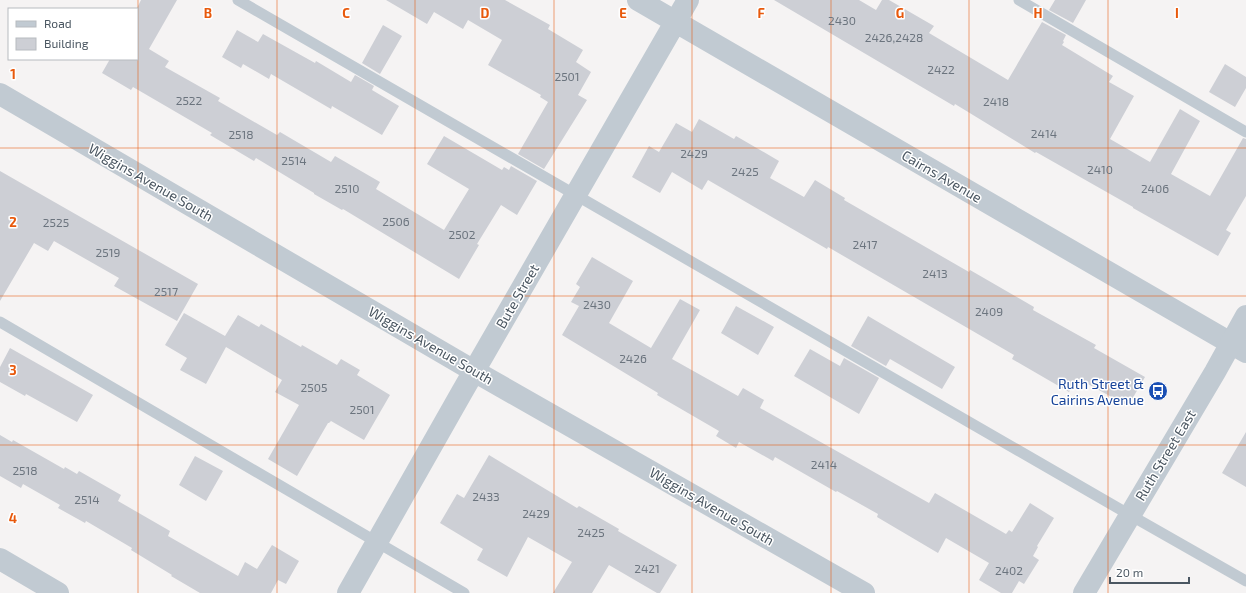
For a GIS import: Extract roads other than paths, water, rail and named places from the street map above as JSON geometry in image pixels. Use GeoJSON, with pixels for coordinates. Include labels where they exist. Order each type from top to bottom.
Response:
{"type":"FeatureCollection","features":[{"type":"Feature","properties":{"kind":"street","name":"Cairns Avenue"},"geometry":{"type":"LineString","coordinates":[[638,0],[1238,348]]}},
{"type":"Feature","properties":{"kind":"street","name":"Bute Street"},"geometry":{"type":"LineString","coordinates":[[348,593],[474,370],[688,0]]}},
{"type":"Feature","properties":{"kind":"street","name":"Wiggins Avenue South"},"geometry":{"type":"LineString","coordinates":[[0,94],[474,370],[864,593]]}},
{"type":"Feature","properties":{"kind":"street","name":"Ruth Street East"},"geometry":{"type":"LineString","coordinates":[[1084,593],[1130,515],[1238,348],[1246,316]]}},
{"type":"Feature","properties":{"kind":"street"},"geometry":{"type":"LineString","coordinates":[[0,559],[58,593]]}},
{"type":"Feature","properties":{"kind":"lane"},"geometry":{"type":"LineString","coordinates":[[238,0],[1130,515],[1246,580]]}},
{"type":"Feature","properties":{"kind":"lane"},"geometry":{"type":"LineString","coordinates":[[1018,0],[1246,132]]}},
{"type":"Feature","properties":{"kind":"lane"},"geometry":{"type":"LineString","coordinates":[[0,322],[376,543],[464,593]]}},
{"type":"Feature","properties":{"kind":"place","name":"Ruth Street & Cairins Avenue"},"geometry":{"type":"Point","coordinates":[1158,391]}}]}
